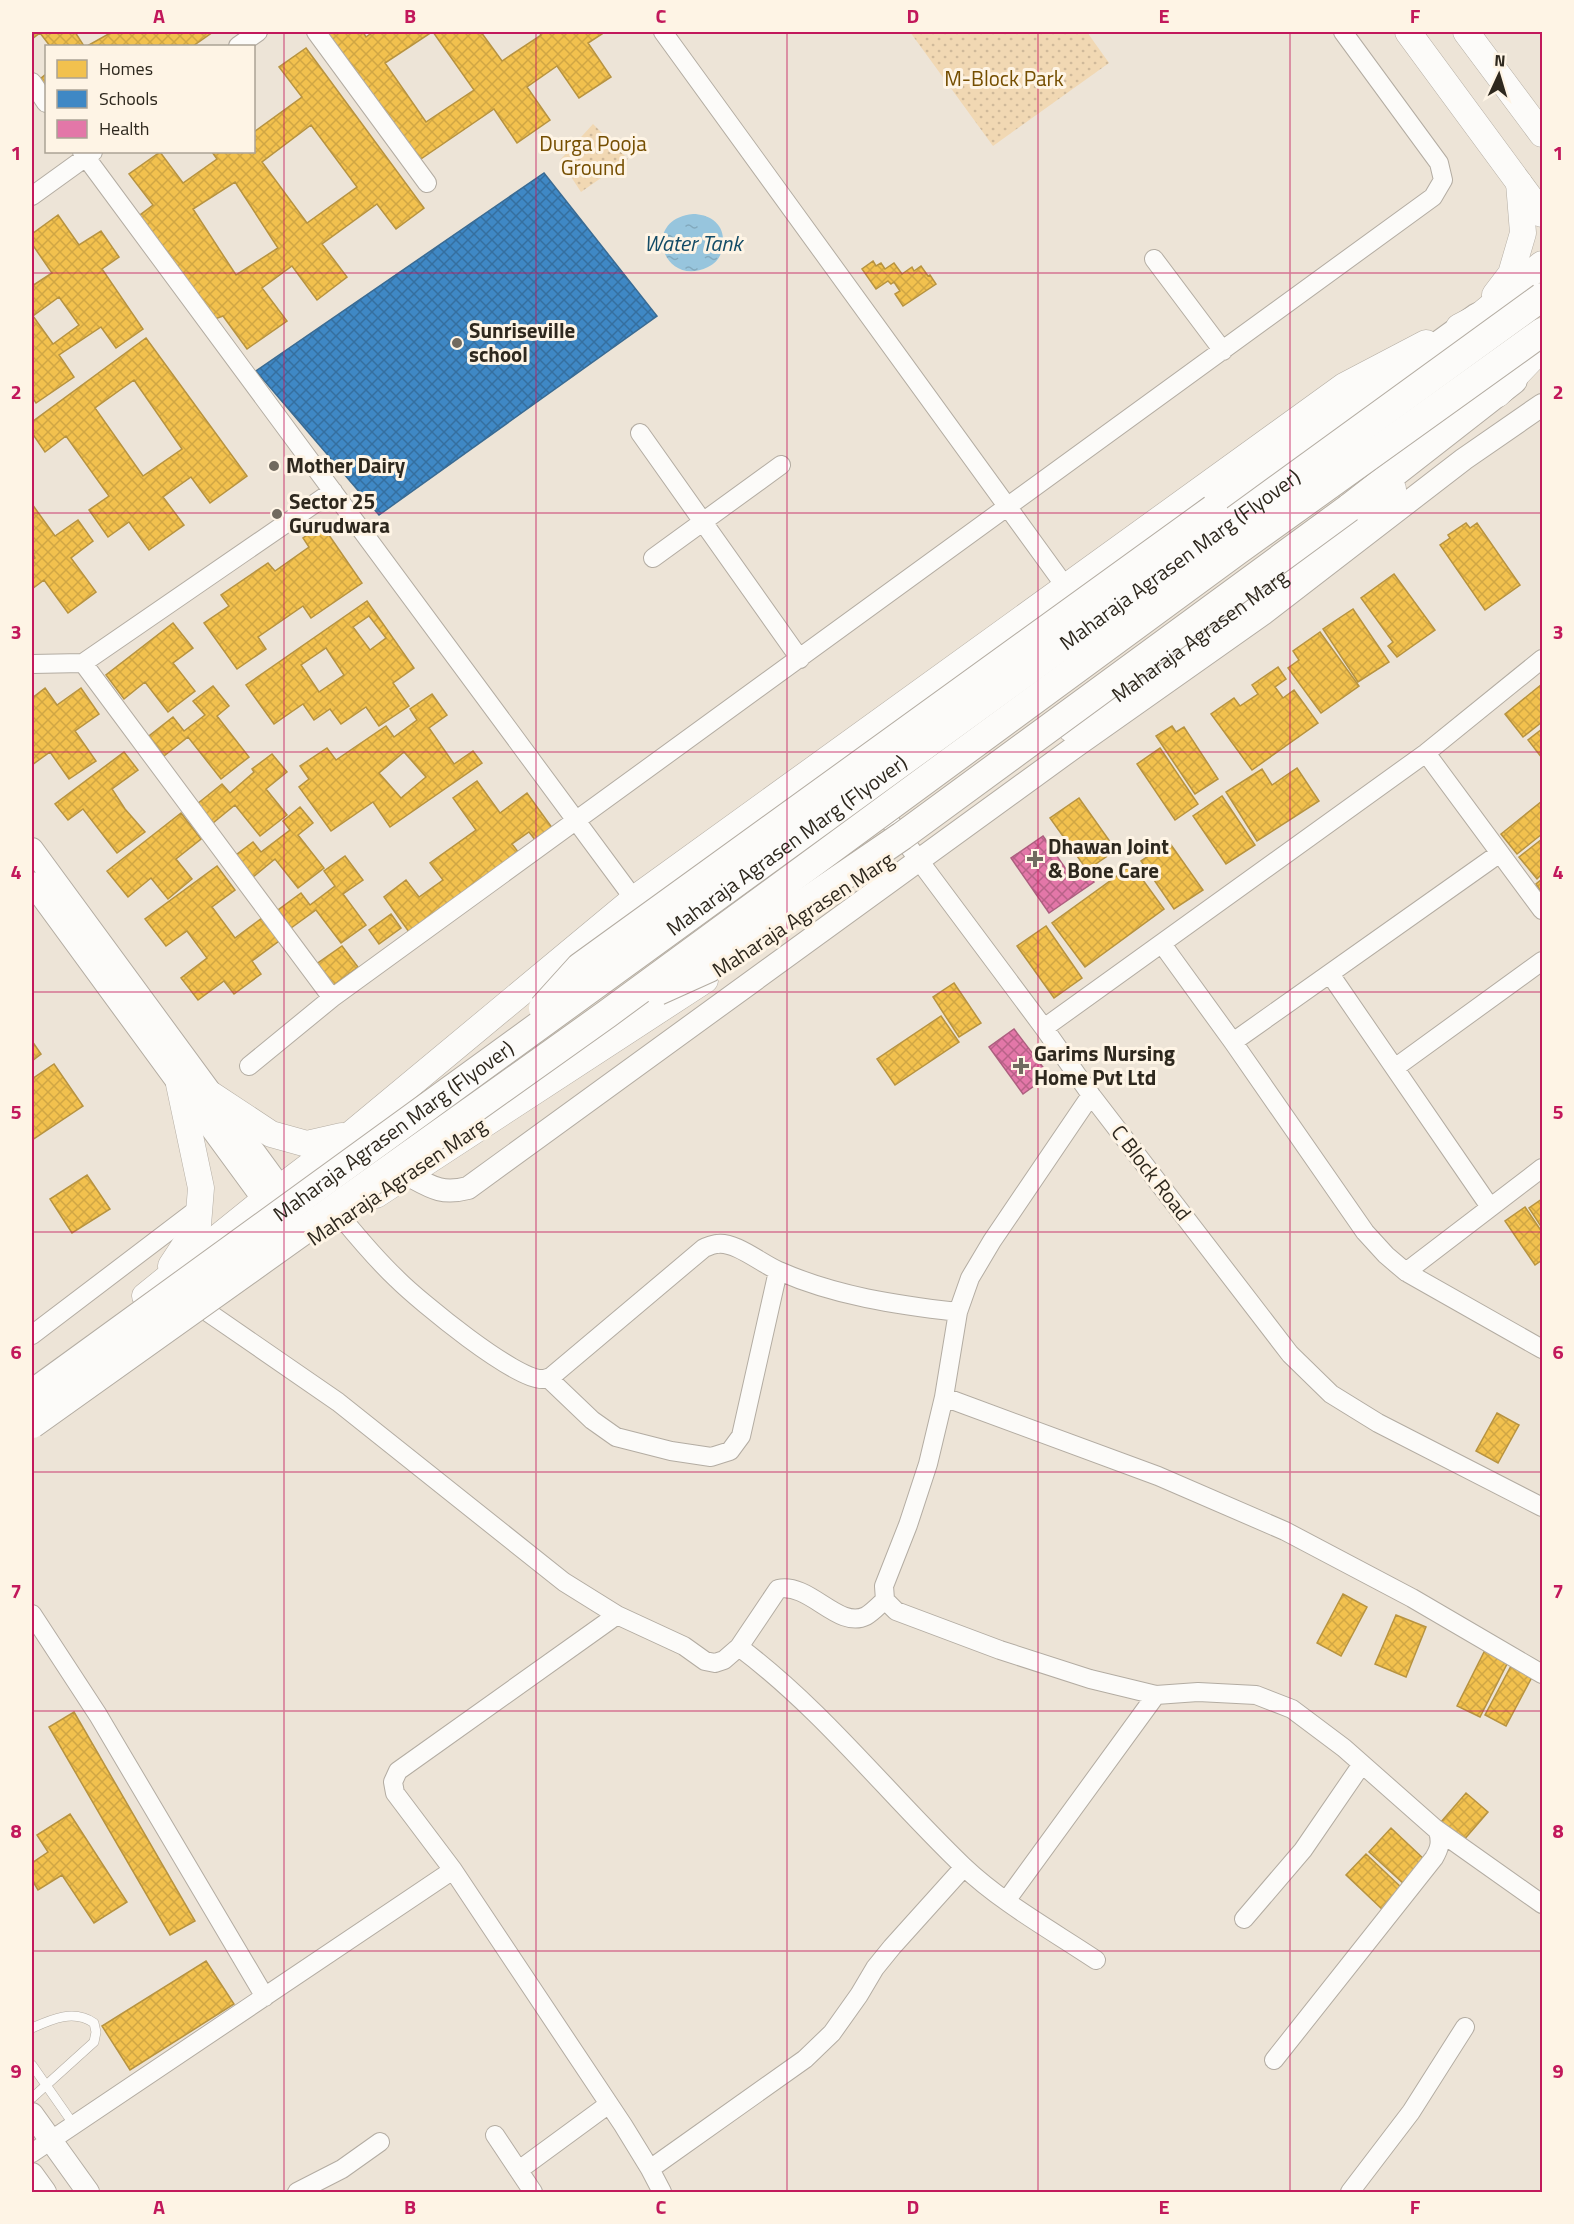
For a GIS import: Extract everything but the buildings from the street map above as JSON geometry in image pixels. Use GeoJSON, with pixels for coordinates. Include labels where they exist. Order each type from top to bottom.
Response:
{"type":"FeatureCollection","features":[{"type":"Feature","properties":{"kind":"main road"},"geometry":{"type":"LineString","coordinates":[[1408,32],[1542,214]]}},
{"type":"Feature","properties":{"kind":"main road"},"geometry":{"type":"LineString","coordinates":[[1466,32],[1541,132]]}},
{"type":"Feature","properties":{"kind":"main road"},"geometry":{"type":"LineString","coordinates":[[32,1383],[351,1134],[634,899],[1344,386],[1478,317],[1511,274],[1523,232],[1519,183]]}},
{"type":"Feature","properties":{"kind":"main road"},"geometry":{"type":"LineString","coordinates":[[505,1050],[579,967],[1478,317],[1542,264]]}},
{"type":"Feature","properties":{"kind":"main road","name":"Maharaja Agrasen Marg (Flyover)"},"geometry":{"type":"LineString","coordinates":[[32,1394],[1542,297]]}},
{"type":"Feature","properties":{"kind":"main road","name":"Maharaja Agrasen Marg (Flyover)"},"geometry":{"type":"LineString","coordinates":[[32,1424],[607,1014],[1237,550],[1542,332]]}},
{"type":"Feature","properties":{"kind":"main road","name":"Maharaja Agrasen Marg"},"geometry":{"type":"LineString","coordinates":[[32,1440],[407,1174],[915,854],[1348,529],[1513,380],[1542,348]]}},
{"type":"Feature","properties":{"kind":"main road"},"geometry":{"type":"LineString","coordinates":[[607,1014],[709,968],[902,836],[1349,508],[1513,380],[1542,375]]}},
{"type":"Feature","properties":{"kind":"main road"},"geometry":{"type":"LineString","coordinates":[[158,1286],[198,1225],[201,1188],[178,1084]]}},
{"type":"Feature","properties":{"kind":"main road"},"geometry":{"type":"LineString","coordinates":[[212,1095],[271,1134],[307,1144],[351,1134]]}},
{"type":"Feature","properties":{"kind":"street"},"geometry":{"type":"LineString","coordinates":[[239,45],[258,32]]}},
{"type":"Feature","properties":{"kind":"street"},"geometry":{"type":"LineString","coordinates":[[316,32],[427,183]]}},
{"type":"Feature","properties":{"kind":"street"},"geometry":{"type":"LineString","coordinates":[[663,32],[1065,586]]}},
{"type":"Feature","properties":{"kind":"street"},"geometry":{"type":"LineString","coordinates":[[249,1066],[333,998],[1433,197],[1443,180],[1439,163],[1343,32]]}},
{"type":"Feature","properties":{"kind":"street"},"geometry":{"type":"LineString","coordinates":[[32,82],[45,102]]}},
{"type":"Feature","properties":{"kind":"street"},"geometry":{"type":"LineString","coordinates":[[32,196],[87,153],[634,899]]}},
{"type":"Feature","properties":{"kind":"street"},"geometry":{"type":"LineString","coordinates":[[1154,259],[1223,351]]}},
{"type":"Feature","properties":{"kind":"street"},"geometry":{"type":"LineString","coordinates":[[407,1174],[436,1190],[452,1192],[468,1188],[915,854],[1076,746],[1263,614],[1464,459],[1542,405]]}},
{"type":"Feature","properties":{"kind":"street"},"geometry":{"type":"LineString","coordinates":[[640,432],[800,659]]}},
{"type":"Feature","properties":{"kind":"street"},"geometry":{"type":"LineString","coordinates":[[653,558],[781,465]]}},
{"type":"Feature","properties":{"kind":"street"},"geometry":{"type":"LineString","coordinates":[[32,664],[83,663],[333,491]]}},
{"type":"Feature","properties":{"kind":"street"},"geometry":{"type":"LineString","coordinates":[[1044,1028],[1426,753],[1542,659]]}},
{"type":"Feature","properties":{"kind":"street"},"geometry":{"type":"LineString","coordinates":[[83,663],[333,998]]}},
{"type":"Feature","properties":{"kind":"street","name":"C Block Road"},"geometry":{"type":"LineString","coordinates":[[838,752],[1044,1028],[1091,1095],[1290,1354],[1331,1394],[1378,1423],[1542,1507]]}},
{"type":"Feature","properties":{"kind":"street"},"geometry":{"type":"LineString","coordinates":[[1426,753],[1542,910]]}},
{"type":"Feature","properties":{"kind":"street"},"geometry":{"type":"LineString","coordinates":[[32,849],[212,1095],[272,1194]]}},
{"type":"Feature","properties":{"kind":"street"},"geometry":{"type":"LineString","coordinates":[[1233,1042],[1500,853]]}},
{"type":"Feature","properties":{"kind":"street"},"geometry":{"type":"LineString","coordinates":[[32,883],[178,1084],[272,1194]]}},
{"type":"Feature","properties":{"kind":"street"},"geometry":{"type":"LineString","coordinates":[[1162,944],[1365,1232],[1386,1255],[1406,1272],[1542,1349]]}},
{"type":"Feature","properties":{"kind":"street"},"geometry":{"type":"LineString","coordinates":[[1396,1067],[1542,961]]}},
{"type":"Feature","properties":{"kind":"street"},"geometry":{"type":"LineString","coordinates":[[1330,974],[1490,1207]]}},
{"type":"Feature","properties":{"kind":"street"},"geometry":{"type":"LineString","coordinates":[[1091,1095],[992,1241],[970,1278],[958,1312],[944,1397],[928,1464],[908,1525],[884,1586],[885,1600],[896,1611],[1000,1650],[1090,1679],[1156,1695],[1198,1692],[1256,1695],[1292,1709],[1362,1764],[1436,1829],[1542,1904]]}},
{"type":"Feature","properties":{"kind":"street"},"geometry":{"type":"LineString","coordinates":[[1406,1272],[1542,1168]]}},
{"type":"Feature","properties":{"kind":"street"},"geometry":{"type":"LineString","coordinates":[[32,1335],[199,1208]]}},
{"type":"Feature","properties":{"kind":"street"},"geometry":{"type":"LineString","coordinates":[[342,1218],[369,1251],[400,1282],[453,1325],[502,1361],[525,1374],[543,1379],[548,1378],[704,1248],[717,1243],[734,1247],[778,1271],[833,1292],[890,1304],[958,1312]]}},
{"type":"Feature","properties":{"kind":"street"},"geometry":{"type":"LineString","coordinates":[[548,1378],[592,1420],[616,1437],[671,1451],[711,1457],[730,1451],[741,1436],[778,1271]]}},
{"type":"Feature","properties":{"kind":"street"},"geometry":{"type":"LineString","coordinates":[[208,1313],[338,1402],[564,1582],[617,1615],[669,1638],[705,1661],[724,1660],[739,1647],[778,1589],[789,1586],[840,1615],[851,1618],[865,1616],[885,1600]]}},
{"type":"Feature","properties":{"kind":"street"},"geometry":{"type":"LineString","coordinates":[[944,1397],[1158,1476],[1285,1531],[1412,1598],[1542,1674]]}},
{"type":"Feature","properties":{"kind":"street"},"geometry":{"type":"LineString","coordinates":[[32,1614],[98,1715],[265,1997]]}},
{"type":"Feature","properties":{"kind":"street"},"geometry":{"type":"LineString","coordinates":[[617,1615],[398,1771],[393,1782],[395,1793],[453,1870],[609,2104],[650,2169],[662,2193]]}},
{"type":"Feature","properties":{"kind":"street"},"geometry":{"type":"LineString","coordinates":[[739,1647],[772,1672],[813,1709],[964,1867],[1006,1901],[1096,1960]]}},
{"type":"Feature","properties":{"kind":"street"},"geometry":{"type":"LineString","coordinates":[[1006,1901],[1156,1695]]}},
{"type":"Feature","properties":{"kind":"street"},"geometry":{"type":"LineString","coordinates":[[1244,1919],[1303,1850],[1362,1764]]}},
{"type":"Feature","properties":{"kind":"street"},"geometry":{"type":"LineString","coordinates":[[1274,2060],[1434,1858],[1441,1841],[1436,1829]]}},
{"type":"Feature","properties":{"kind":"street"},"geometry":{"type":"LineString","coordinates":[[650,2169],[805,2059],[832,2033],[875,1968],[892,1947],[964,1867]]}},
{"type":"Feature","properties":{"kind":"street"},"geometry":{"type":"LineString","coordinates":[[32,2153],[453,1870]]}},
{"type":"Feature","properties":{"kind":"street"},"geometry":{"type":"LineString","coordinates":[[1350,2193],[1411,2112],[1465,2027]]}},
{"type":"Feature","properties":{"kind":"street"},"geometry":{"type":"LineString","coordinates":[[519,2170],[609,2104]]}},
{"type":"Feature","properties":{"kind":"street"},"geometry":{"type":"LineString","coordinates":[[32,2114],[88,2193]]}},
{"type":"Feature","properties":{"kind":"street"},"geometry":{"type":"LineString","coordinates":[[495,2135],[533,2193]]}},
{"type":"Feature","properties":{"kind":"street"},"geometry":{"type":"LineString","coordinates":[[297,2193],[342,2169],[380,2142]]}},
{"type":"Feature","properties":{"kind":"street"},"geometry":{"type":"LineString","coordinates":[[32,2174],[45,2193]]}},
{"type":"Feature","properties":{"kind":"lane"},"geometry":{"type":"LineString","coordinates":[[32,2028],[59,2017],[74,2016],[86,2018],[94,2024],[96,2032],[93,2042],[32,2098]]}},
{"type":"Feature","properties":{"kind":"lane"},"geometry":{"type":"LineString","coordinates":[[32,2065],[74,2125]]}},
{"type":"Feature","properties":{"kind":"green space","name":"M-Block Park"},"geometry":{"type":"Polygon","coordinates":[[[910,32],[1087,32],[1109,63],[993,146],[910,32]]]}},
{"type":"Feature","properties":{"kind":"green space","name":"Durga Pooja Ground"},"geometry":{"type":"Polygon","coordinates":[[[593,124],[628,159],[581,192],[560,160],[593,124]]]}},
{"type":"Feature","properties":{"kind":"water","name":"Water Tank"},"geometry":{"type":"Polygon","coordinates":[[[693,214],[714,221],[721,229],[723,241],[721,253],[715,262],[708,267],[692,271],[679,269],[670,261],[664,251],[663,239],[667,227],[677,219],[693,214]]]}},
{"type":"Feature","properties":{"kind":"place","name":"Sunriseville school"},"geometry":{"type":"Point","coordinates":[457,343]}},
{"type":"Feature","properties":{"kind":"place","name":"Mother Dairy"},"geometry":{"type":"Point","coordinates":[274,466]}},
{"type":"Feature","properties":{"kind":"place","name":"Sector 25 Gurudwara"},"geometry":{"type":"Point","coordinates":[277,514]}},
{"type":"Feature","properties":{"kind":"place","name":"Dhawan Joint & Bone Care"},"geometry":{"type":"Point","coordinates":[1035,859]}},
{"type":"Feature","properties":{"kind":"place","name":"Garims Nursing Home Pvt Ltd"},"geometry":{"type":"Point","coordinates":[1021,1066]}}]}
